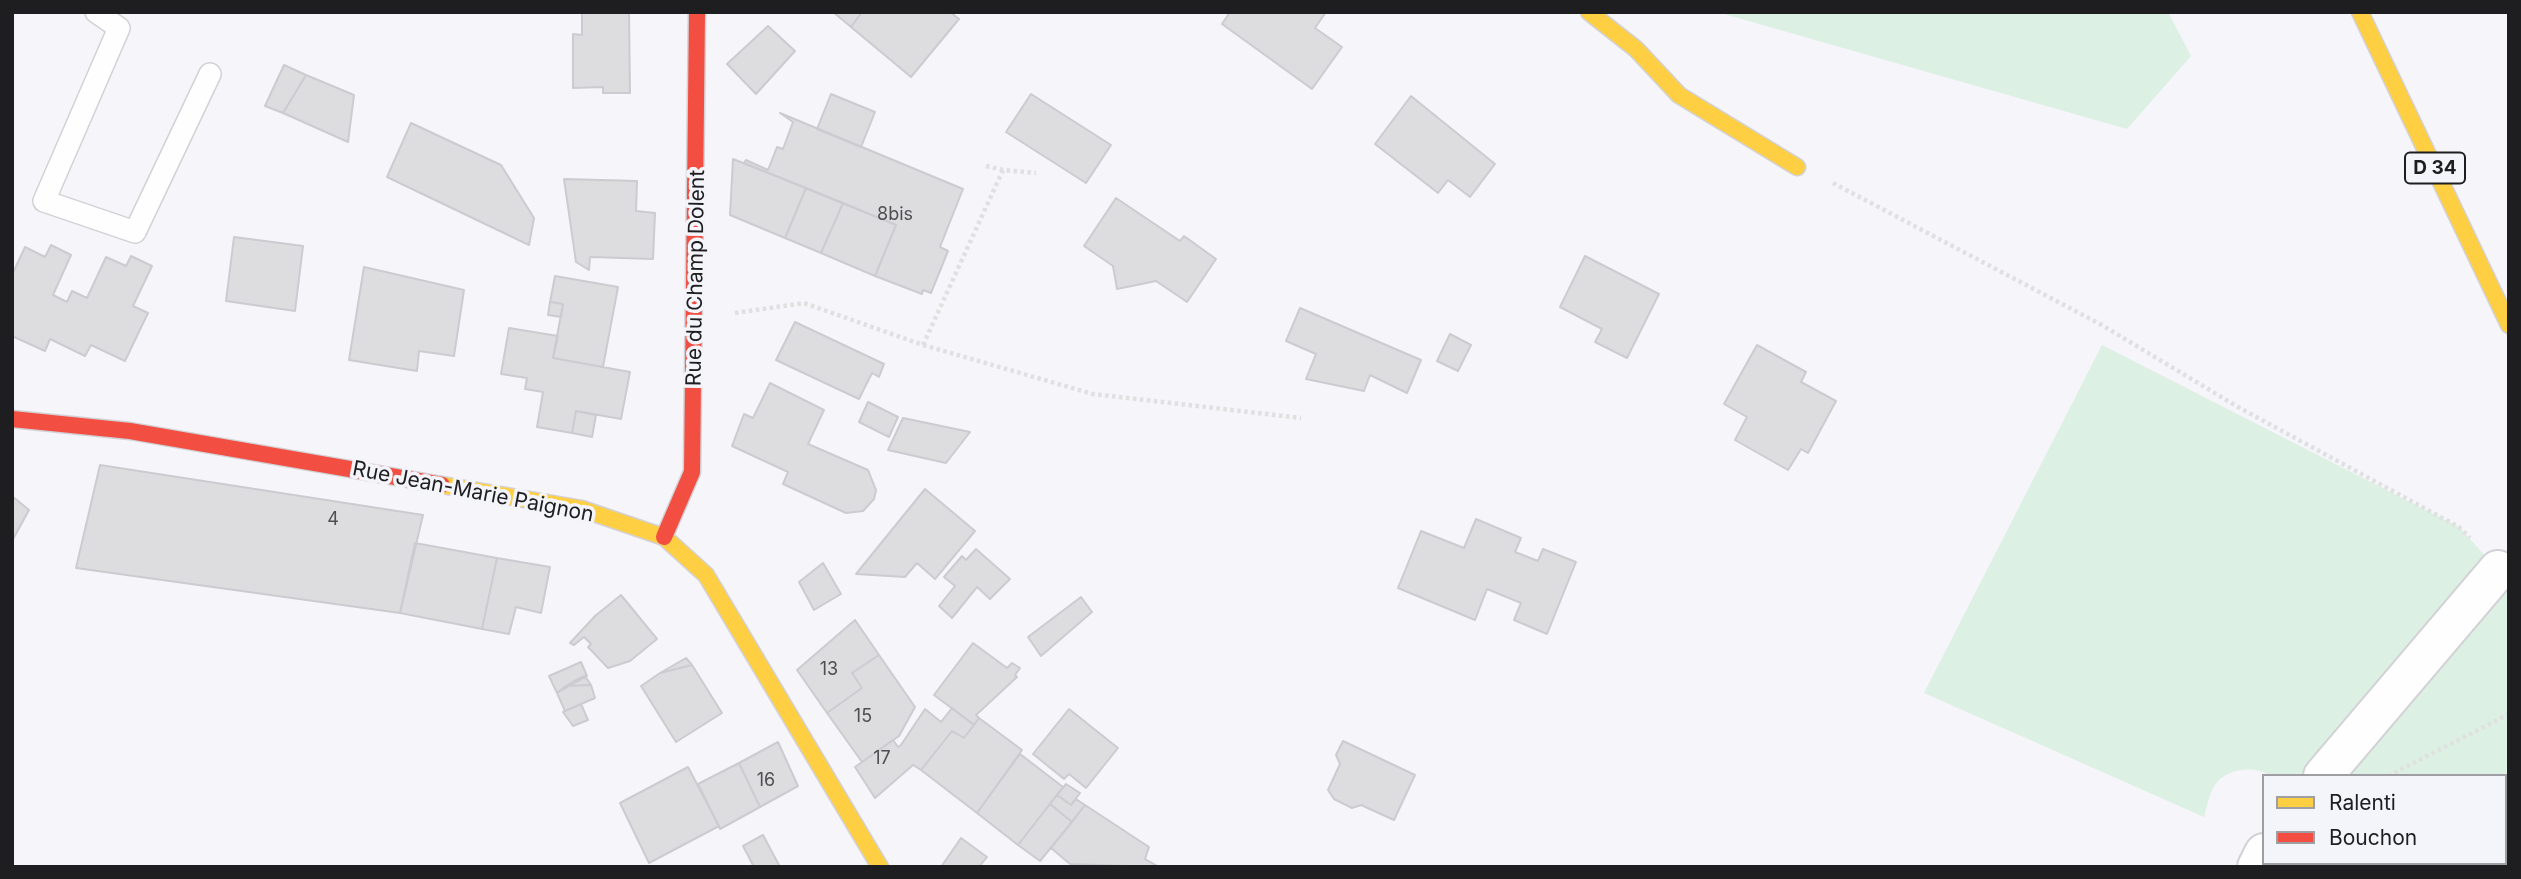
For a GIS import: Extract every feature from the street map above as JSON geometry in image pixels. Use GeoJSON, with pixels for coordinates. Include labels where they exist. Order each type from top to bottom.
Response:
{"type":"FeatureCollection","features":[{"type":"Feature","properties":{"kind":"street","name":"Rue du Champ Dolent"},"geometry":{"type":"LineString","coordinates":[[664,537],[692,472],[696,318],[697,12]]}},
{"type":"Feature","properties":{"kind":"street"},"geometry":{"type":"LineString","coordinates":[[1589,12],[1636,49],[1679,95],[1797,167]]}},
{"type":"Feature","properties":{"kind":"street","name":"D 34"},"geometry":{"type":"LineString","coordinates":[[2360,12],[2509,325]]}},
{"type":"Feature","properties":{"kind":"street","name":"Rue Jean-Marie Paignon"},"geometry":{"type":"LineString","coordinates":[[12,419],[130,431],[582,509],[664,537],[706,575],[880,867]]}},
{"type":"Feature","properties":{"kind":"street"},"geometry":{"type":"LineString","coordinates":[[2325,774],[2498,570]]}},
{"type":"Feature","properties":{"kind":"lane"},"geometry":{"type":"LineString","coordinates":[[96,12],[119,28],[44,201],[135,232],[210,74]]}},
{"type":"Feature","properties":{"kind":"path"},"geometry":{"type":"LineString","coordinates":[[986,166],[1036,173]]}},
{"type":"Feature","properties":{"kind":"path"},"geometry":{"type":"LineString","coordinates":[[1797,167],[1844,188],[2100,324],[2238,407],[2459,527],[2498,570]]}},
{"type":"Feature","properties":{"kind":"path"},"geometry":{"type":"LineString","coordinates":[[923,345],[1003,170]]}},
{"type":"Feature","properties":{"kind":"path"},"geometry":{"type":"LineString","coordinates":[[696,318],[804,303],[923,345],[1093,394],[1301,418]]}},
{"type":"Feature","properties":{"kind":"path"},"geometry":{"type":"LineString","coordinates":[[2392,774],[2509,713]]}},
{"type":"Feature","properties":{"kind":"green space"},"geometry":{"type":"Polygon","coordinates":[[[1717,12],[2168,12],[2191,56],[2127,129],[1717,12]]]}},
{"type":"Feature","properties":{"kind":"green space"},"geometry":{"type":"Polygon","coordinates":[[[2102,345],[2459,527],[2498,570],[2509,595],[2509,867],[2348,865],[2507,865],[2507,774],[2266,774],[2257,770],[2241,770],[2226,775],[2215,785],[2204,817],[1924,693],[2102,345]]]}},
{"type":"Feature","properties":{"kind":"building"},"geometry":{"type":"Polygon","coordinates":[[[582,12],[629,12],[630,93],[603,93],[603,87],[573,88],[573,34],[582,35],[582,12]]]}},
{"type":"Feature","properties":{"kind":"building"},"geometry":{"type":"Polygon","coordinates":[[[833,12],[862,12],[851,27],[833,12]]]}},
{"type":"Feature","properties":{"kind":"building"},"geometry":{"type":"Polygon","coordinates":[[[862,12],[950,12],[959,19],[911,77],[851,27],[862,12]]]}},
{"type":"Feature","properties":{"kind":"building"},"geometry":{"type":"Polygon","coordinates":[[[1230,12],[1326,12],[1315,28],[1342,47],[1312,89],[1222,24],[1230,12]]]}},
{"type":"Feature","properties":{"kind":"building"},"geometry":{"type":"Polygon","coordinates":[[[768,26],[795,51],[756,94],[727,64],[768,26]]]}},
{"type":"Feature","properties":{"kind":"building"},"geometry":{"type":"Polygon","coordinates":[[[284,65],[306,75],[283,113],[265,106],[284,65]]]}},
{"type":"Feature","properties":{"kind":"building"},"geometry":{"type":"Polygon","coordinates":[[[306,75],[354,95],[348,142],[283,113],[306,75]]]}},
{"type":"Feature","properties":{"kind":"building"},"geometry":{"type":"Polygon","coordinates":[[[831,94],[875,112],[861,147],[817,129],[831,94]]]}},
{"type":"Feature","properties":{"kind":"building"},"geometry":{"type":"Polygon","coordinates":[[[1031,94],[1111,145],[1086,183],[1006,132],[1031,94]]]}},
{"type":"Feature","properties":{"kind":"building"},"geometry":{"type":"Polygon","coordinates":[[[1411,96],[1495,164],[1470,197],[1448,180],[1438,193],[1375,144],[1411,96]]]}},
{"type":"Feature","properties":{"kind":"building"},"geometry":{"type":"Polygon","coordinates":[[[780,113],[963,189],[940,247],[948,251],[931,293],[923,290],[922,294],[875,276],[896,225],[744,163],[746,160],[768,170],[777,147],[783,149],[793,122],[780,113]]]}},
{"type":"Feature","properties":{"kind":"building"},"geometry":{"type":"Polygon","coordinates":[[[411,123],[501,165],[534,218],[529,245],[387,177],[411,123]]]}},
{"type":"Feature","properties":{"kind":"building"},"geometry":{"type":"Polygon","coordinates":[[[733,159],[806,188],[785,238],[730,215],[733,159]]]}},
{"type":"Feature","properties":{"kind":"building"},"geometry":{"type":"Polygon","coordinates":[[[564,179],[637,181],[636,211],[655,213],[653,259],[590,257],[589,270],[576,262],[564,179]]]}},
{"type":"Feature","properties":{"kind":"building"},"geometry":{"type":"Polygon","coordinates":[[[806,188],[843,203],[821,253],[785,238],[806,188]]]}},
{"type":"Feature","properties":{"kind":"building"},"geometry":{"type":"Polygon","coordinates":[[[1116,198],[1180,241],[1184,236],[1216,259],[1187,302],[1156,281],[1117,289],[1113,266],[1084,246],[1116,198]]]}},
{"type":"Feature","properties":{"kind":"building"},"geometry":{"type":"Polygon","coordinates":[[[843,203],[896,225],[875,276],[821,253],[843,203]]]}},
{"type":"Feature","properties":{"kind":"building"},"geometry":{"type":"Polygon","coordinates":[[[234,237],[303,246],[295,311],[226,301],[234,237]]]}},
{"type":"Feature","properties":{"kind":"building"},"geometry":{"type":"Polygon","coordinates":[[[51,245],[71,255],[53,295],[67,302],[72,291],[87,298],[106,257],[126,266],[131,256],[152,266],[133,306],[148,313],[125,361],[91,345],[85,356],[50,339],[45,351],[12,336],[12,275],[25,247],[45,257],[51,245]]]}},
{"type":"Feature","properties":{"kind":"building"},"geometry":{"type":"Polygon","coordinates":[[[1585,256],[1659,294],[1627,358],[1595,342],[1602,329],[1560,307],[1585,256]]]}},
{"type":"Feature","properties":{"kind":"building"},"geometry":{"type":"Polygon","coordinates":[[[364,267],[464,290],[454,356],[419,351],[417,371],[349,360],[364,267]]]}},
{"type":"Feature","properties":{"kind":"building"},"geometry":{"type":"Polygon","coordinates":[[[555,276],[618,287],[603,367],[553,358],[563,304],[550,302],[555,276]]]}},
{"type":"Feature","properties":{"kind":"building"},"geometry":{"type":"Polygon","coordinates":[[[550,302],[563,304],[561,317],[548,315],[550,302]]]}},
{"type":"Feature","properties":{"kind":"building"},"geometry":{"type":"Polygon","coordinates":[[[1300,308],[1421,360],[1407,393],[1370,375],[1364,391],[1306,379],[1316,354],[1286,341],[1300,308]]]}},
{"type":"Feature","properties":{"kind":"building"},"geometry":{"type":"Polygon","coordinates":[[[795,322],[884,364],[879,377],[872,373],[859,399],[776,360],[795,322]]]}},
{"type":"Feature","properties":{"kind":"building"},"geometry":{"type":"Polygon","coordinates":[[[509,328],[558,336],[553,358],[630,372],[621,419],[576,411],[572,433],[537,427],[543,392],[525,389],[527,378],[501,374],[509,328]]]}},
{"type":"Feature","properties":{"kind":"building"},"geometry":{"type":"Polygon","coordinates":[[[1450,334],[1471,345],[1458,371],[1437,361],[1450,334]]]}},
{"type":"Feature","properties":{"kind":"building"},"geometry":{"type":"Polygon","coordinates":[[[1757,345],[1806,372],[1801,382],[1836,401],[1808,453],[1801,449],[1788,470],[1735,440],[1747,417],[1724,404],[1757,345]]]}},
{"type":"Feature","properties":{"kind":"building"},"geometry":{"type":"Polygon","coordinates":[[[770,383],[824,410],[808,444],[868,470],[876,490],[874,499],[863,511],[846,513],[783,484],[788,472],[732,446],[744,414],[753,418],[770,383]]]}},
{"type":"Feature","properties":{"kind":"building"},"geometry":{"type":"Polygon","coordinates":[[[868,402],[898,417],[889,437],[859,422],[868,402]]]}},
{"type":"Feature","properties":{"kind":"building"},"geometry":{"type":"Polygon","coordinates":[[[576,411],[596,415],[592,437],[572,433],[576,411]]]}},
{"type":"Feature","properties":{"kind":"building"},"geometry":{"type":"Polygon","coordinates":[[[903,418],[970,432],[946,463],[888,450],[903,418]]]}},
{"type":"Feature","properties":{"kind":"building"},"geometry":{"type":"Polygon","coordinates":[[[100,465],[423,515],[400,613],[76,568],[100,465]]]}},
{"type":"Feature","properties":{"kind":"building"},"geometry":{"type":"Polygon","coordinates":[[[925,489],[975,531],[935,579],[917,563],[905,577],[856,574],[925,489]]]}},
{"type":"Feature","properties":{"kind":"building"},"geometry":{"type":"Polygon","coordinates":[[[12,496],[29,510],[12,541],[12,496]]]}},
{"type":"Feature","properties":{"kind":"building"},"geometry":{"type":"Polygon","coordinates":[[[1476,519],[1521,538],[1515,552],[1538,561],[1543,549],[1576,562],[1547,634],[1514,620],[1521,603],[1487,589],[1475,620],[1398,588],[1421,531],[1464,548],[1476,519]]]}},
{"type":"Feature","properties":{"kind":"building"},"geometry":{"type":"Polygon","coordinates":[[[415,543],[497,558],[482,629],[400,613],[415,543]]]}},
{"type":"Feature","properties":{"kind":"building"},"geometry":{"type":"Polygon","coordinates":[[[976,549],[1010,579],[990,599],[977,587],[952,618],[939,606],[955,586],[944,577],[962,556],[966,560],[976,549]]]}},
{"type":"Feature","properties":{"kind":"building"},"geometry":{"type":"Polygon","coordinates":[[[497,558],[550,567],[541,613],[516,607],[509,634],[482,629],[497,558]]]}},
{"type":"Feature","properties":{"kind":"building"},"geometry":{"type":"Polygon","coordinates":[[[823,563],[841,594],[814,610],[799,582],[823,563]]]}},
{"type":"Feature","properties":{"kind":"building"},"geometry":{"type":"Polygon","coordinates":[[[621,595],[657,639],[630,661],[608,668],[588,647],[591,644],[584,637],[574,645],[570,643],[595,616],[621,595]]]}},
{"type":"Feature","properties":{"kind":"building"},"geometry":{"type":"Polygon","coordinates":[[[1081,597],[1092,612],[1041,656],[1028,637],[1081,597]]]}},
{"type":"Feature","properties":{"kind":"building"},"geometry":{"type":"Polygon","coordinates":[[[855,620],[879,655],[852,673],[862,688],[827,713],[797,670],[855,620]]]}},
{"type":"Feature","properties":{"kind":"building"},"geometry":{"type":"Polygon","coordinates":[[[973,643],[1007,668],[1012,663],[1020,668],[1015,675],[1017,677],[976,715],[979,718],[974,725],[934,695],[973,643]]]}},
{"type":"Feature","properties":{"kind":"building"},"geometry":{"type":"Polygon","coordinates":[[[879,655],[915,707],[899,736],[862,762],[827,713],[862,688],[852,673],[879,655]]]}},
{"type":"Feature","properties":{"kind":"building"},"geometry":{"type":"Polygon","coordinates":[[[686,658],[692,665],[660,673],[686,658]]]}},
{"type":"Feature","properties":{"kind":"building"},"geometry":{"type":"Polygon","coordinates":[[[581,662],[587,676],[557,693],[549,676],[581,662]]]}},
{"type":"Feature","properties":{"kind":"building"},"geometry":{"type":"Polygon","coordinates":[[[692,665],[722,713],[676,742],[641,686],[660,673],[692,665]]]}},
{"type":"Feature","properties":{"kind":"building"},"geometry":{"type":"Polygon","coordinates":[[[585,676],[591,685],[566,686],[574,681],[585,676]]]}},
{"type":"Feature","properties":{"kind":"building"},"geometry":{"type":"Polygon","coordinates":[[[591,685],[595,698],[565,711],[557,693],[566,686],[591,685]]]}},
{"type":"Feature","properties":{"kind":"building"},"geometry":{"type":"Polygon","coordinates":[[[581,704],[588,720],[573,726],[563,712],[581,704]]]}},
{"type":"Feature","properties":{"kind":"building"},"geometry":{"type":"Polygon","coordinates":[[[952,708],[974,725],[964,738],[952,731],[921,770],[913,765],[875,798],[855,767],[893,740],[898,747],[901,745],[925,709],[941,722],[952,708]]]}},
{"type":"Feature","properties":{"kind":"building"},"geometry":{"type":"Polygon","coordinates":[[[1069,709],[1118,748],[1086,788],[1069,774],[1064,779],[1033,754],[1069,709]]]}},
{"type":"Feature","properties":{"kind":"building"},"geometry":{"type":"Polygon","coordinates":[[[979,718],[1022,750],[977,813],[921,770],[952,731],[964,738],[979,718]]]}},
{"type":"Feature","properties":{"kind":"building"},"geometry":{"type":"Polygon","coordinates":[[[1343,741],[1415,775],[1394,820],[1361,805],[1352,808],[1334,799],[1328,790],[1340,764],[1336,755],[1343,741]]]}},
{"type":"Feature","properties":{"kind":"building"},"geometry":{"type":"Polygon","coordinates":[[[778,742],[798,786],[760,807],[739,763],[778,742]]]}},
{"type":"Feature","properties":{"kind":"building"},"geometry":{"type":"Polygon","coordinates":[[[1020,754],[1063,787],[1018,845],[977,813],[1020,754]]]}},
{"type":"Feature","properties":{"kind":"building"},"geometry":{"type":"Polygon","coordinates":[[[739,763],[760,807],[720,829],[698,784],[739,763]]]}},
{"type":"Feature","properties":{"kind":"building"},"geometry":{"type":"Polygon","coordinates":[[[688,767],[719,826],[649,863],[620,803],[688,767]]]}},
{"type":"Feature","properties":{"kind":"building"},"geometry":{"type":"Polygon","coordinates":[[[1066,784],[1080,793],[1071,805],[1057,795],[1066,784]]]}},
{"type":"Feature","properties":{"kind":"building"},"geometry":{"type":"Polygon","coordinates":[[[1057,795],[1071,805],[1076,799],[1085,805],[1072,822],[1050,804],[1057,795]]]}},
{"type":"Feature","properties":{"kind":"building"},"geometry":{"type":"Polygon","coordinates":[[[1050,804],[1072,822],[1040,861],[1018,845],[1050,804]]]}},
{"type":"Feature","properties":{"kind":"building"},"geometry":{"type":"Polygon","coordinates":[[[1085,805],[1149,847],[1145,859],[1159,867],[1070,864],[1051,848],[1085,805]]]}},
{"type":"Feature","properties":{"kind":"building"},"geometry":{"type":"Polygon","coordinates":[[[763,835],[780,867],[754,867],[743,846],[763,835]]]}},
{"type":"Feature","properties":{"kind":"building"},"geometry":{"type":"Polygon","coordinates":[[[961,838],[987,857],[979,867],[941,867],[961,838]]]}},
{"type":"Feature","properties":{"kind":"traffic: slow"},"geometry":{"type":"LineString","coordinates":[[1589,12],[1636,49],[1679,95],[1797,167]]}},
{"type":"Feature","properties":{"kind":"traffic: slow"},"geometry":{"type":"LineString","coordinates":[[2360,12],[2509,325]]}},
{"type":"Feature","properties":{"kind":"traffic: slow"},"geometry":{"type":"LineString","coordinates":[[442,485],[582,509],[664,537],[706,575],[880,867]]}},
{"type":"Feature","properties":{"kind":"traffic: jam"},"geometry":{"type":"LineString","coordinates":[[664,537],[692,472],[697,12]]}},
{"type":"Feature","properties":{"kind":"traffic: jam"},"geometry":{"type":"LineString","coordinates":[[12,419],[130,431],[442,485]]}}]}
